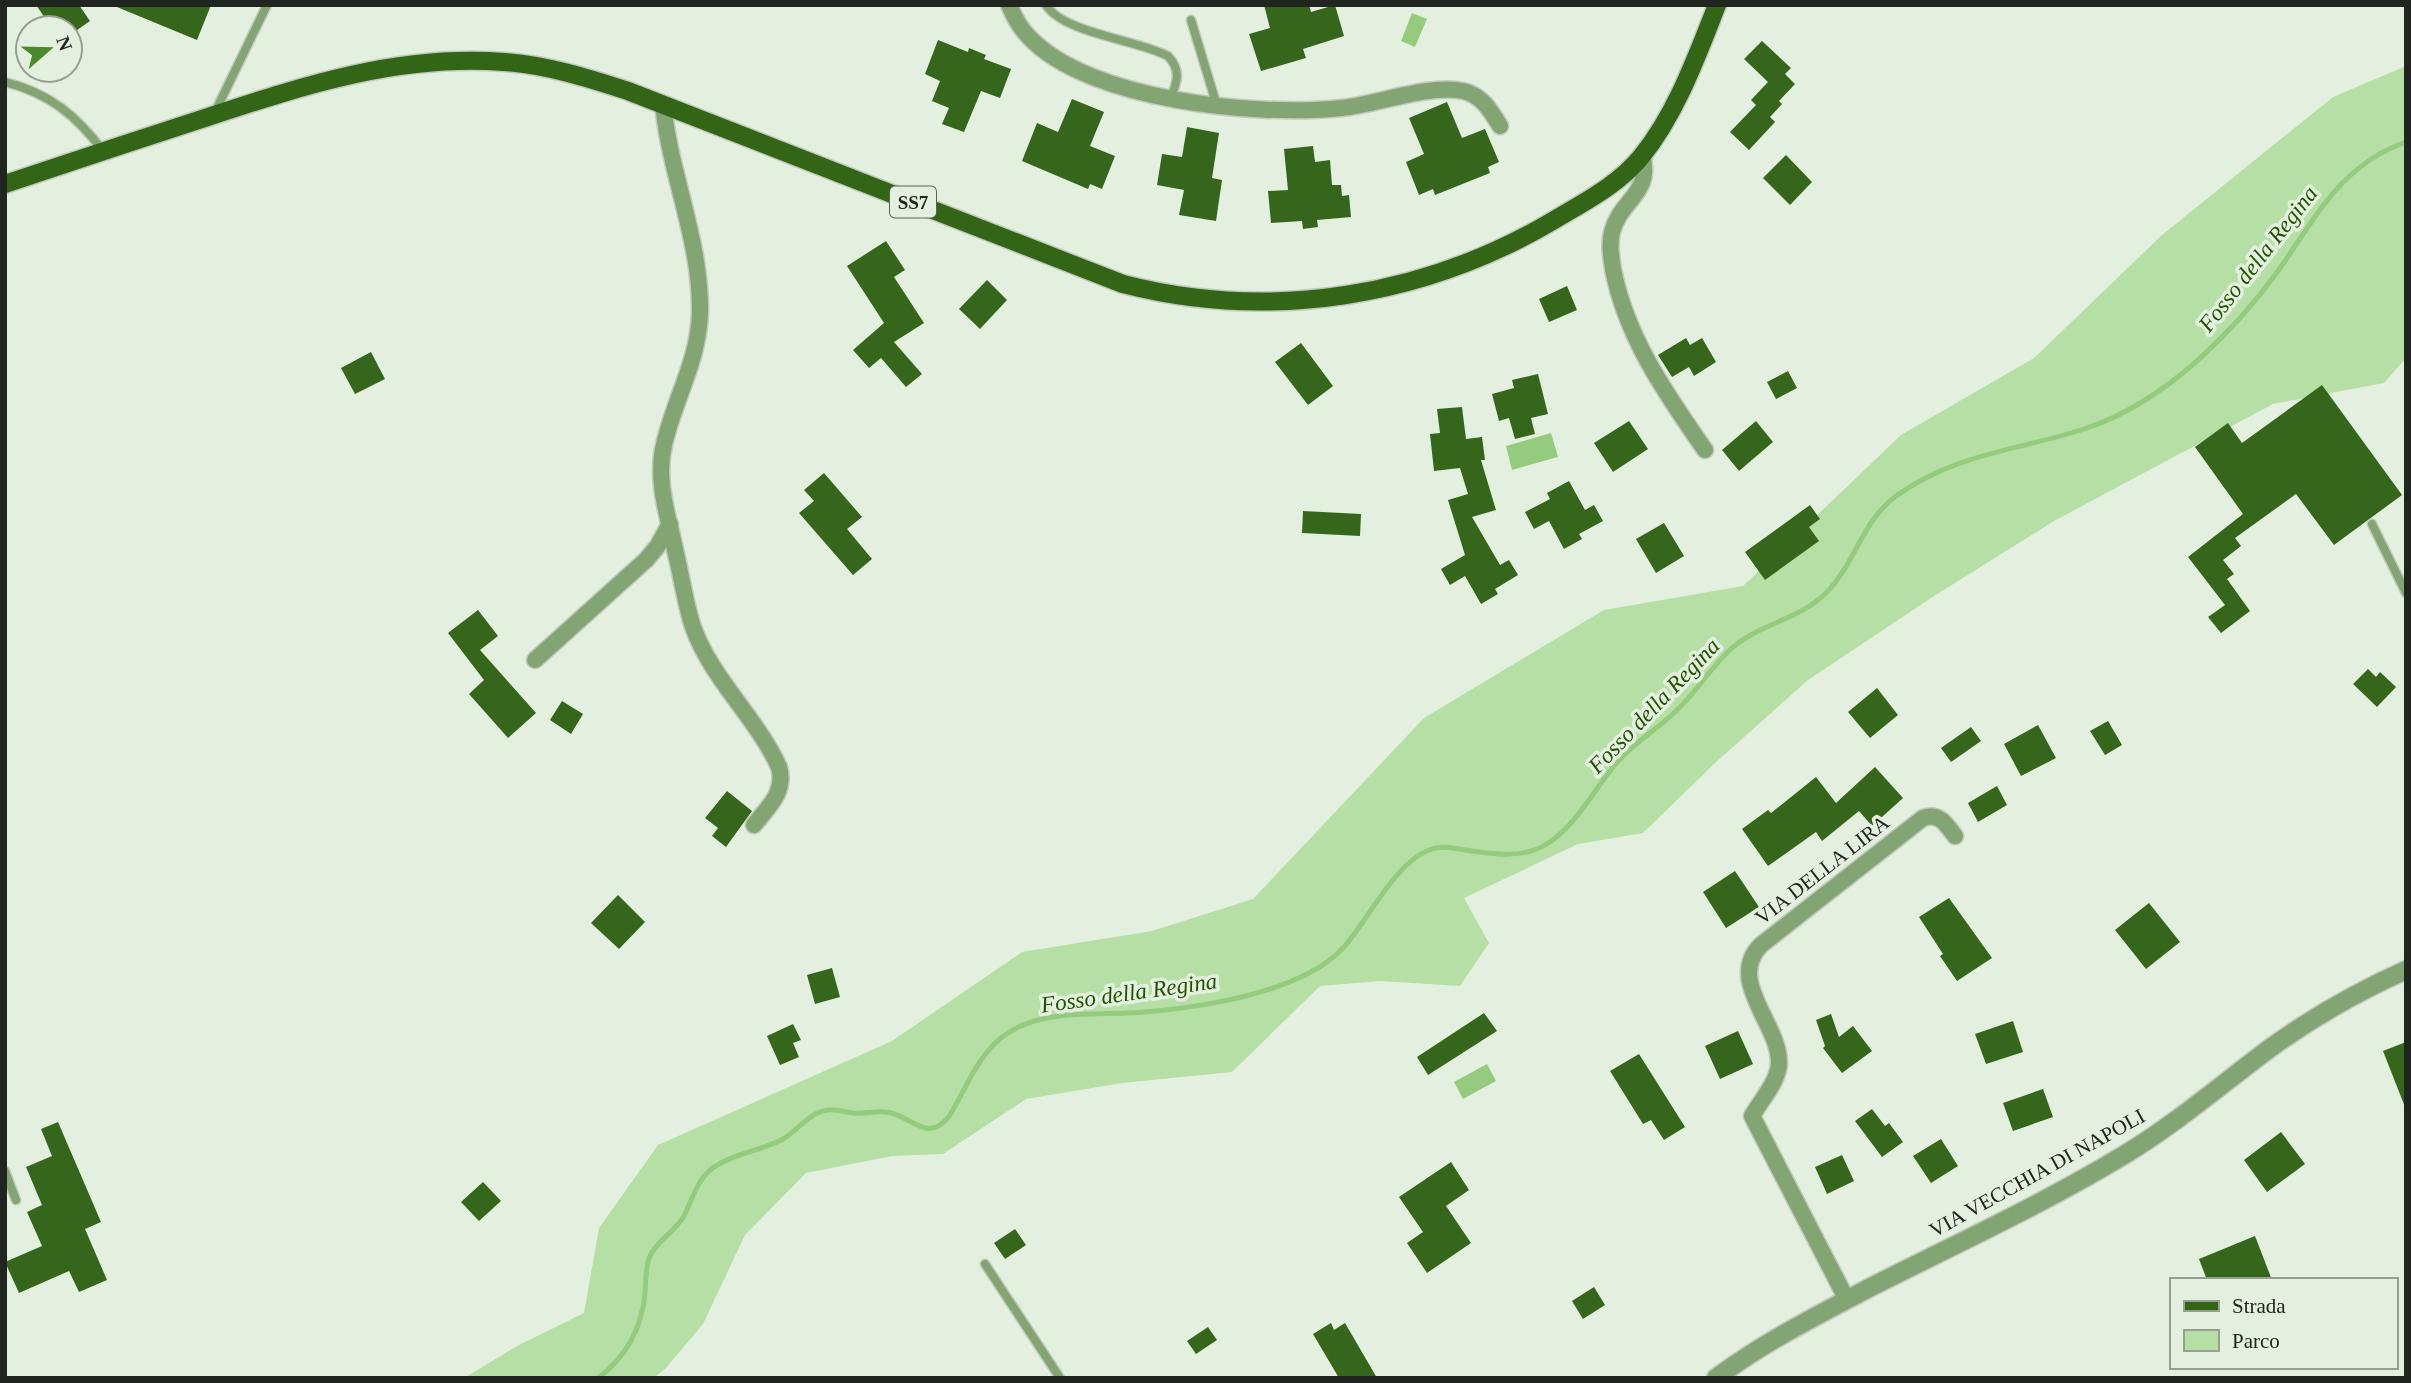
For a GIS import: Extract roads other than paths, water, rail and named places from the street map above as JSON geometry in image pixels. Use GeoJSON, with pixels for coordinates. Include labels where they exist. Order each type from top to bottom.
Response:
{"type":"FeatureCollection","features":[{"type":"Feature","properties":{"kind":"main road","name":"SS7"},"geometry":{"type":"LineString","coordinates":[[5,184],[293,89],[359,71],[418,63],[516,63],[564,72],[663,104],[1106,278],[1154,291],[1234,302],[1290,302],[1341,297],[1443,270],[1493,251],[1543,227],[1606,188],[1642,156],[1675,102],[1717,5]]}},
{"type":"Feature","properties":{"kind":"street"},"geometry":{"type":"LineString","coordinates":[[1009,5],[1030,38],[1058,59],[1108,82],[1170,98],[1263,110],[1321,109],[1369,104],[1427,91],[1456,90],[1479,99],[1489,108],[1500,126]]}},
{"type":"Feature","properties":{"kind":"street"},"geometry":{"type":"LineString","coordinates":[[663,104],[670,151],[695,252],[699,327],[695,351],[662,453],[661,478],[688,606],[699,639],[779,766],[782,779],[777,796],[754,825]]}},
{"type":"Feature","properties":{"kind":"street"},"geometry":{"type":"LineString","coordinates":[[1642,156],[1645,166],[1643,182],[1621,212],[1611,234],[1615,279],[1625,312],[1647,361],[1705,450]]}},
{"type":"Feature","properties":{"kind":"street"},"geometry":{"type":"LineString","coordinates":[[535,660],[646,560],[670,524]]}},
{"type":"Feature","properties":{"kind":"street","name":"VIA DELLA LIRA"},"geometry":{"type":"LineString","coordinates":[[1847,1300],[1752,1116],[1776,1076],[1779,1063],[1775,1044],[1752,990],[1749,964],[1761,945],[1923,818],[1932,815],[1941,819],[1955,836]]}},
{"type":"Feature","properties":{"kind":"street","name":"VIA VECCHIA DI NAPOLI"},"geometry":{"type":"LineString","coordinates":[[1716,1378],[1780,1335],[2116,1160],[2192,1110],[2311,1020],[2406,970]]}},
{"type":"Feature","properties":{"kind":"lane"},"geometry":{"type":"LineString","coordinates":[[214,115],[267,5]]}},
{"type":"Feature","properties":{"kind":"lane"},"geometry":{"type":"LineString","coordinates":[[1046,5],[1055,16],[1071,24],[1168,56],[1177,72],[1176,85],[1170,98]]}},
{"type":"Feature","properties":{"kind":"lane"},"geometry":{"type":"LineString","coordinates":[[1191,20],[1217,106]]}},
{"type":"Feature","properties":{"kind":"lane"},"geometry":{"type":"LineString","coordinates":[[5,82],[26,89],[65,109],[84,126],[103,151]]}},
{"type":"Feature","properties":{"kind":"lane"},"geometry":{"type":"LineString","coordinates":[[2372,524],[2406,593]]}},
{"type":"Feature","properties":{"kind":"lane"},"geometry":{"type":"LineString","coordinates":[[5,1171],[16,1200]]}},
{"type":"Feature","properties":{"kind":"lane"},"geometry":{"type":"LineString","coordinates":[[985,1264],[1060,1378]]}},
{"type":"Feature","properties":{"kind":"waterway","name":"Fosso della Regina"},"geometry":{"type":"LineString","coordinates":[[598,1378],[617,1361],[636,1330],[643,1306],[647,1265],[653,1250],[680,1222],[699,1183],[714,1167],[730,1158],[783,1139],[809,1118],[827,1110],[885,1112],[919,1126],[934,1128],[950,1115],[985,1054],[1016,1028],[1051,1017],[1185,1008],[1270,989],[1307,974],[1336,955],[1353,936],[1393,879],[1429,850],[1447,847],[1486,853],[1518,854],[1547,844],[1577,816],[1619,760],[1683,705],[1731,649],[1753,633],[1804,610],[1826,593],[1836,582],[1875,518],[1896,496],[1919,481],[1965,461],[2062,436],[2102,422],[2132,408],[2172,382],[2219,340],[2260,295],[2317,213],[2346,179],[2383,152],[2406,142]]}}]}
